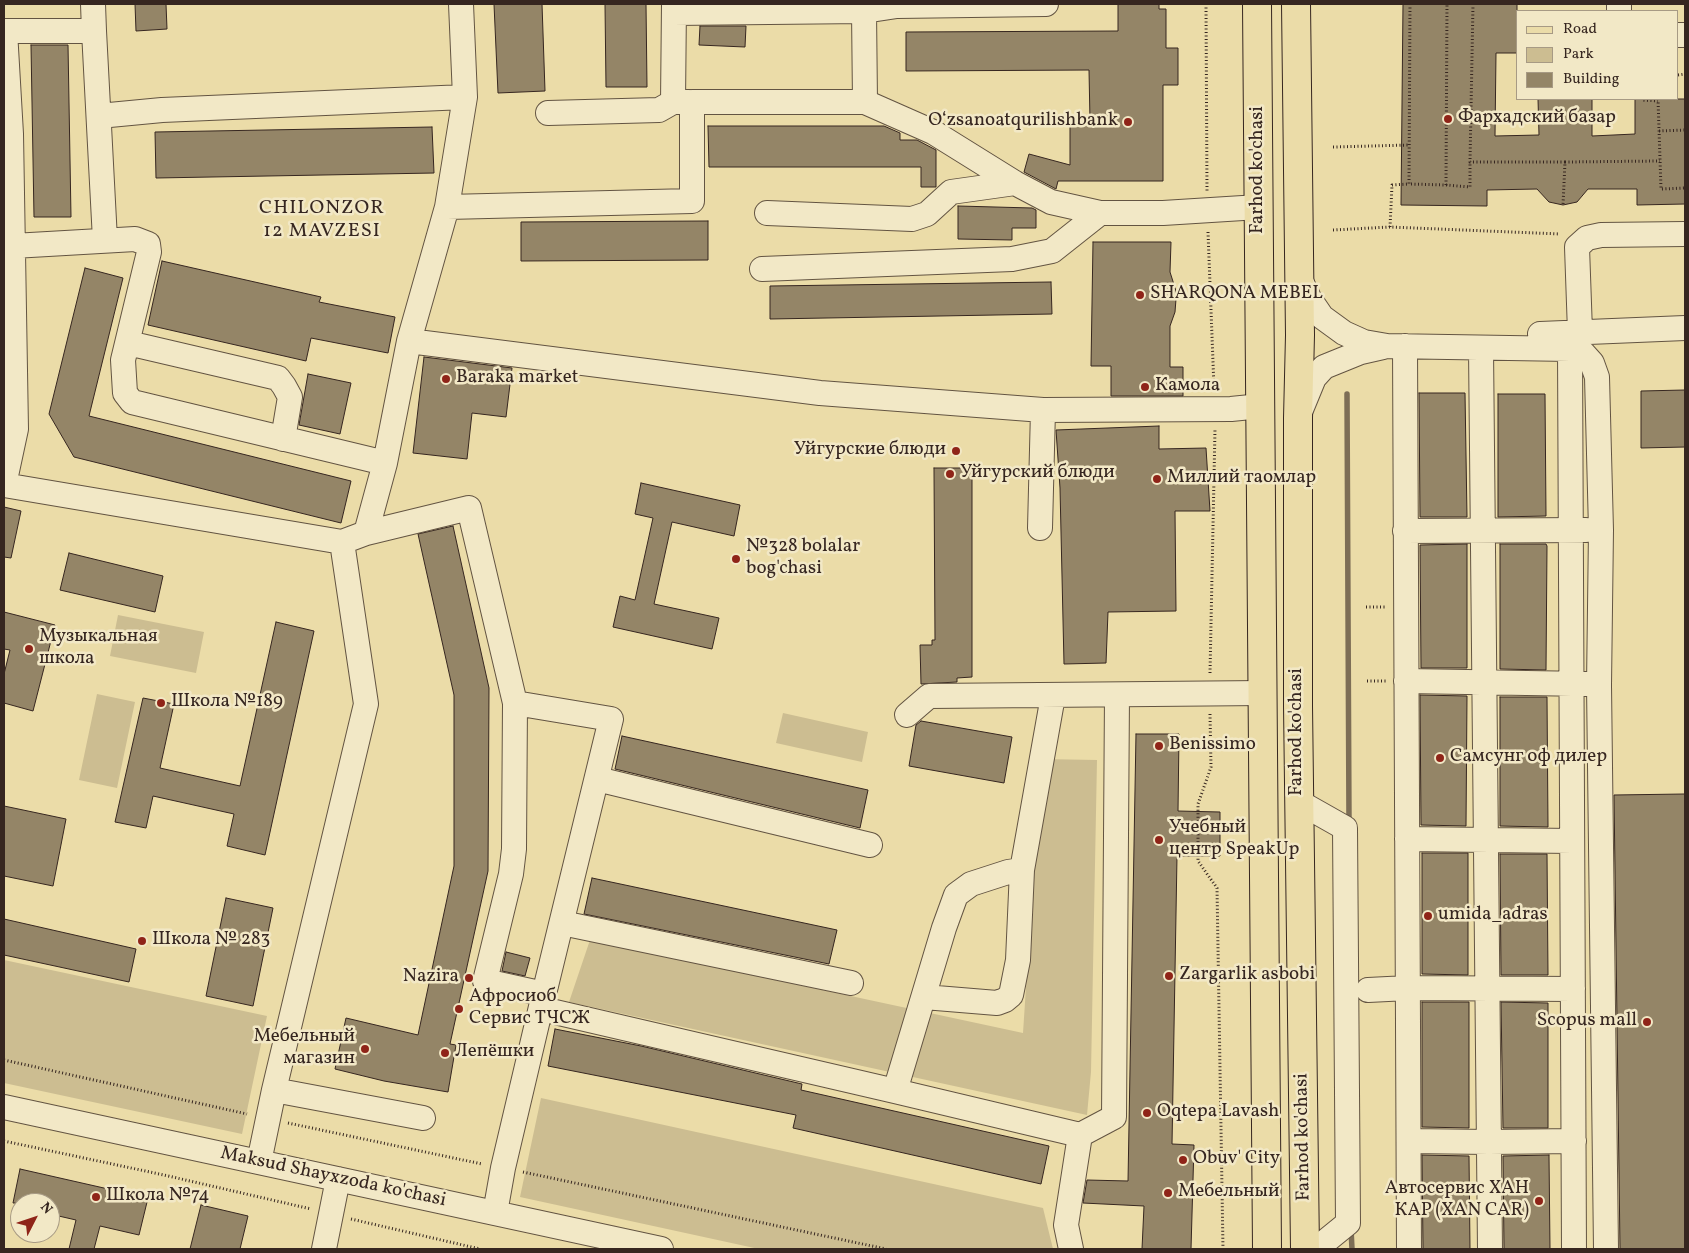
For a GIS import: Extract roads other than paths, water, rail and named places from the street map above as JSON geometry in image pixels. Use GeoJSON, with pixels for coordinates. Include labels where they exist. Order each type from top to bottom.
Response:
{"type":"FeatureCollection","features":[{"type":"Feature","properties":{"kind":"main road","name":"Farhod ko'chasi"},"geometry":{"type":"LineString","coordinates":[[1257,4],[1267,1249]]}},
{"type":"Feature","properties":{"kind":"main road","name":"Farhod ko'chasi"},"geometry":{"type":"LineString","coordinates":[[1296,4],[1300,277],[1298,418],[1299,802],[1305,1249]]}},
{"type":"Feature","properties":{"kind":"main road"},"geometry":{"type":"LineString","coordinates":[[1260,336],[1300,335]]}},
{"type":"Feature","properties":{"kind":"street"},"geometry":{"type":"LineString","coordinates":[[94,4],[105,240]]}},
{"type":"Feature","properties":{"kind":"street"},"geometry":{"type":"LineString","coordinates":[[366,533],[385,463],[409,341],[447,207],[464,97],[461,4]]}},
{"type":"Feature","properties":{"kind":"street"},"geometry":{"type":"LineString","coordinates":[[447,207],[692,201],[674,8],[864,11],[897,6],[1046,4]]}},
{"type":"Feature","properties":{"kind":"street"},"geometry":{"type":"LineString","coordinates":[[864,11],[865,102]]}},
{"type":"Feature","properties":{"kind":"street"},"geometry":{"type":"LineString","coordinates":[[94,31],[5,31],[11,134],[16,429],[4,485],[342,542],[366,533],[469,508],[515,703],[514,849],[511,874],[485,981],[543,1002],[895,1091],[1080,1135],[1114,1117],[1117,696]]}},
{"type":"Feature","properties":{"kind":"street"},"geometry":{"type":"LineString","coordinates":[[99,116],[162,110],[464,97]]}},
{"type":"Feature","properties":{"kind":"street"},"geometry":{"type":"LineString","coordinates":[[548,112],[659,110],[683,102],[865,102],[933,132],[1014,183],[1051,202],[1100,213],[1162,213],[1259,207]]}},
{"type":"Feature","properties":{"kind":"street"},"geometry":{"type":"LineString","coordinates":[[767,213],[912,219],[927,214],[951,192],[1014,183]]}},
{"type":"Feature","properties":{"kind":"street"},"geometry":{"type":"LineString","coordinates":[[762,269],[1012,259],[1052,251],[1100,213]]}},
{"type":"Feature","properties":{"kind":"street"},"geometry":{"type":"LineString","coordinates":[[1574,1249],[1570,530],[1577,247],[1587,238],[1601,235],[1685,234]]}},
{"type":"Feature","properties":{"kind":"street"},"geometry":{"type":"LineString","coordinates":[[13,246],[135,239],[148,244],[149,252],[123,360],[125,393],[132,402],[385,463]]}},
{"type":"Feature","properties":{"kind":"street"},"geometry":{"type":"LineString","coordinates":[[1300,277],[1309,298],[1322,317],[1344,333],[1364,342],[1396,346],[1481,348],[1575,341],[1685,328]]}},
{"type":"Feature","properties":{"kind":"street"},"geometry":{"type":"LineString","coordinates":[[1300,335],[1344,333],[1494,335],[1575,341]]}},
{"type":"Feature","properties":{"kind":"street"},"geometry":{"type":"LineString","coordinates":[[409,341],[820,393],[1043,410],[1215,409],[1260,406]]}},
{"type":"Feature","properties":{"kind":"street"},"geometry":{"type":"LineString","coordinates":[[1575,341],[1592,363],[1597,377],[1601,530],[1599,685],[1606,1249]]}},
{"type":"Feature","properties":{"kind":"street"},"geometry":{"type":"LineString","coordinates":[[128,342],[278,378],[290,397],[283,439]]}},
{"type":"Feature","properties":{"kind":"street"},"geometry":{"type":"LineString","coordinates":[[1298,418],[1314,378],[1324,368],[1361,352],[1396,346]]}},
{"type":"Feature","properties":{"kind":"street"},"geometry":{"type":"LineString","coordinates":[[1396,346],[1405,531],[1409,1249]]}},
{"type":"Feature","properties":{"kind":"street"},"geometry":{"type":"LineString","coordinates":[[1481,348],[1490,1249]]}},
{"type":"Feature","properties":{"kind":"street"},"geometry":{"type":"LineString","coordinates":[[1040,528],[1043,410]]}},
{"type":"Feature","properties":{"kind":"street"},"geometry":{"type":"LineString","coordinates":[[1405,531],[1601,530]]}},
{"type":"Feature","properties":{"kind":"street"},"geometry":{"type":"LineString","coordinates":[[259,1162],[274,1090],[366,704],[342,542]]}},
{"type":"Feature","properties":{"kind":"street"},"geometry":{"type":"LineString","coordinates":[[1406,681],[1599,685]]}},
{"type":"Feature","properties":{"kind":"street"},"geometry":{"type":"LineString","coordinates":[[907,715],[929,696],[1117,696],[1263,693]]}},
{"type":"Feature","properties":{"kind":"street"},"geometry":{"type":"LineString","coordinates":[[924,997],[997,1003],[1005,1000],[1010,995],[1018,960],[1022,870],[1054,696]]}},
{"type":"Feature","properties":{"kind":"street"},"geometry":{"type":"LineString","coordinates":[[494,1213],[611,719],[515,703]]}},
{"type":"Feature","properties":{"kind":"street"},"geometry":{"type":"LineString","coordinates":[[596,779],[870,845]]}},
{"type":"Feature","properties":{"kind":"street"},"geometry":{"type":"LineString","coordinates":[[1299,802],[1345,828],[1348,1223],[1316,1249]]}},
{"type":"Feature","properties":{"kind":"street"},"geometry":{"type":"LineString","coordinates":[[1407,839],[1572,841]]}},
{"type":"Feature","properties":{"kind":"street"},"geometry":{"type":"LineString","coordinates":[[895,1091],[944,928],[956,895],[972,884],[1008,872],[1022,870]]}},
{"type":"Feature","properties":{"kind":"street"},"geometry":{"type":"LineString","coordinates":[[562,923],[851,983]]}},
{"type":"Feature","properties":{"kind":"street"},"geometry":{"type":"LineString","coordinates":[[1368,990],[1408,988],[1488,990],[1573,989]]}},
{"type":"Feature","properties":{"kind":"street"},"geometry":{"type":"LineString","coordinates":[[274,1090],[423,1118]]}},
{"type":"Feature","properties":{"kind":"street","name":"Maksud Shayxzoda ko'chasi"},"geometry":{"type":"LineString","coordinates":[[4,1107],[661,1249]]}},
{"type":"Feature","properties":{"kind":"street"},"geometry":{"type":"LineString","coordinates":[[1071,1249],[1066,1225],[1080,1135]]}},
{"type":"Feature","properties":{"kind":"street"},"geometry":{"type":"LineString","coordinates":[[1409,1140],[1489,1142],[1574,1141]]}},
{"type":"Feature","properties":{"kind":"street"},"geometry":{"type":"LineString","coordinates":[[324,1249],[338,1180]]}},
{"type":"Feature","properties":{"kind":"waterway"},"geometry":{"type":"LineString","coordinates":[[1347,394],[1349,822]]}},
{"type":"Feature","properties":{"kind":"waterway"},"geometry":{"type":"LineString","coordinates":[[1351,1229],[1352,1249]]}},
{"type":"Feature","properties":{"kind":"place","name":"Фархадский базар"},"geometry":{"type":"Point","coordinates":[1448,119]}},
{"type":"Feature","properties":{"kind":"place","name":"Oʻzsanoatqurilishbank"},"geometry":{"type":"Point","coordinates":[1128,122]}},
{"type":"Feature","properties":{"kind":"place","name":"SHARQONA MEBEL"},"geometry":{"type":"Point","coordinates":[1140,295]}},
{"type":"Feature","properties":{"kind":"place","name":"Baraka market"},"geometry":{"type":"Point","coordinates":[446,379]}},
{"type":"Feature","properties":{"kind":"place","name":"Камола"},"geometry":{"type":"Point","coordinates":[1145,387]}},
{"type":"Feature","properties":{"kind":"place","name":"Уйгурские блюди"},"geometry":{"type":"Point","coordinates":[956,451]}},
{"type":"Feature","properties":{"kind":"place","name":"Уйгурский блюди"},"geometry":{"type":"Point","coordinates":[950,474]}},
{"type":"Feature","properties":{"kind":"place","name":"Миллий таомлар"},"geometry":{"type":"Point","coordinates":[1157,479]}},
{"type":"Feature","properties":{"kind":"place","name":"№328 bolalar bog'chasi"},"geometry":{"type":"Point","coordinates":[736,559]}},
{"type":"Feature","properties":{"kind":"place","name":"Музыкальная школа"},"geometry":{"type":"Point","coordinates":[29,649]}},
{"type":"Feature","properties":{"kind":"place","name":"Школа №189"},"geometry":{"type":"Point","coordinates":[161,703]}},
{"type":"Feature","properties":{"kind":"place","name":"Benissimo"},"geometry":{"type":"Point","coordinates":[1159,746]}},
{"type":"Feature","properties":{"kind":"place","name":"Самсунг оф дилер"},"geometry":{"type":"Point","coordinates":[1440,758]}},
{"type":"Feature","properties":{"kind":"place","name":"Учебный центр SpeakUp"},"geometry":{"type":"Point","coordinates":[1159,840]}},
{"type":"Feature","properties":{"kind":"place","name":"umida_adras"},"geometry":{"type":"Point","coordinates":[1428,916]}},
{"type":"Feature","properties":{"kind":"place","name":"Школа № 283"},"geometry":{"type":"Point","coordinates":[142,941]}},
{"type":"Feature","properties":{"kind":"place","name":"Zargarlik asbobi"},"geometry":{"type":"Point","coordinates":[1169,976]}},
{"type":"Feature","properties":{"kind":"place","name":"Nazira"},"geometry":{"type":"Point","coordinates":[469,978]}},
{"type":"Feature","properties":{"kind":"place","name":"Афросиоб Сервис ТЧСЖ"},"geometry":{"type":"Point","coordinates":[459,1009]}},
{"type":"Feature","properties":{"kind":"place","name":"Scopus mall"},"geometry":{"type":"Point","coordinates":[1647,1022]}},
{"type":"Feature","properties":{"kind":"place","name":"Мебельный магазин"},"geometry":{"type":"Point","coordinates":[365,1049]}},
{"type":"Feature","properties":{"kind":"place","name":"Лепёшки"},"geometry":{"type":"Point","coordinates":[445,1053]}},
{"type":"Feature","properties":{"kind":"place","name":"Oqtepa Lavash"},"geometry":{"type":"Point","coordinates":[1147,1113]}},
{"type":"Feature","properties":{"kind":"place","name":"Obuv' City"},"geometry":{"type":"Point","coordinates":[1183,1160]}},
{"type":"Feature","properties":{"kind":"place","name":"Мебельный"},"geometry":{"type":"Point","coordinates":[1168,1193]}},
{"type":"Feature","properties":{"kind":"place","name":"Школа №74"},"geometry":{"type":"Point","coordinates":[96,1197]}},
{"type":"Feature","properties":{"kind":"place","name":"Автосервис ХАН КАР (XAN CAR)"},"geometry":{"type":"Point","coordinates":[1539,1201]}},
{"type":"Feature","properties":{"kind":"district","name":"CHILONZOR 12 MAVZESI"},"geometry":{"type":"Point","coordinates":[322,220]}}]}
